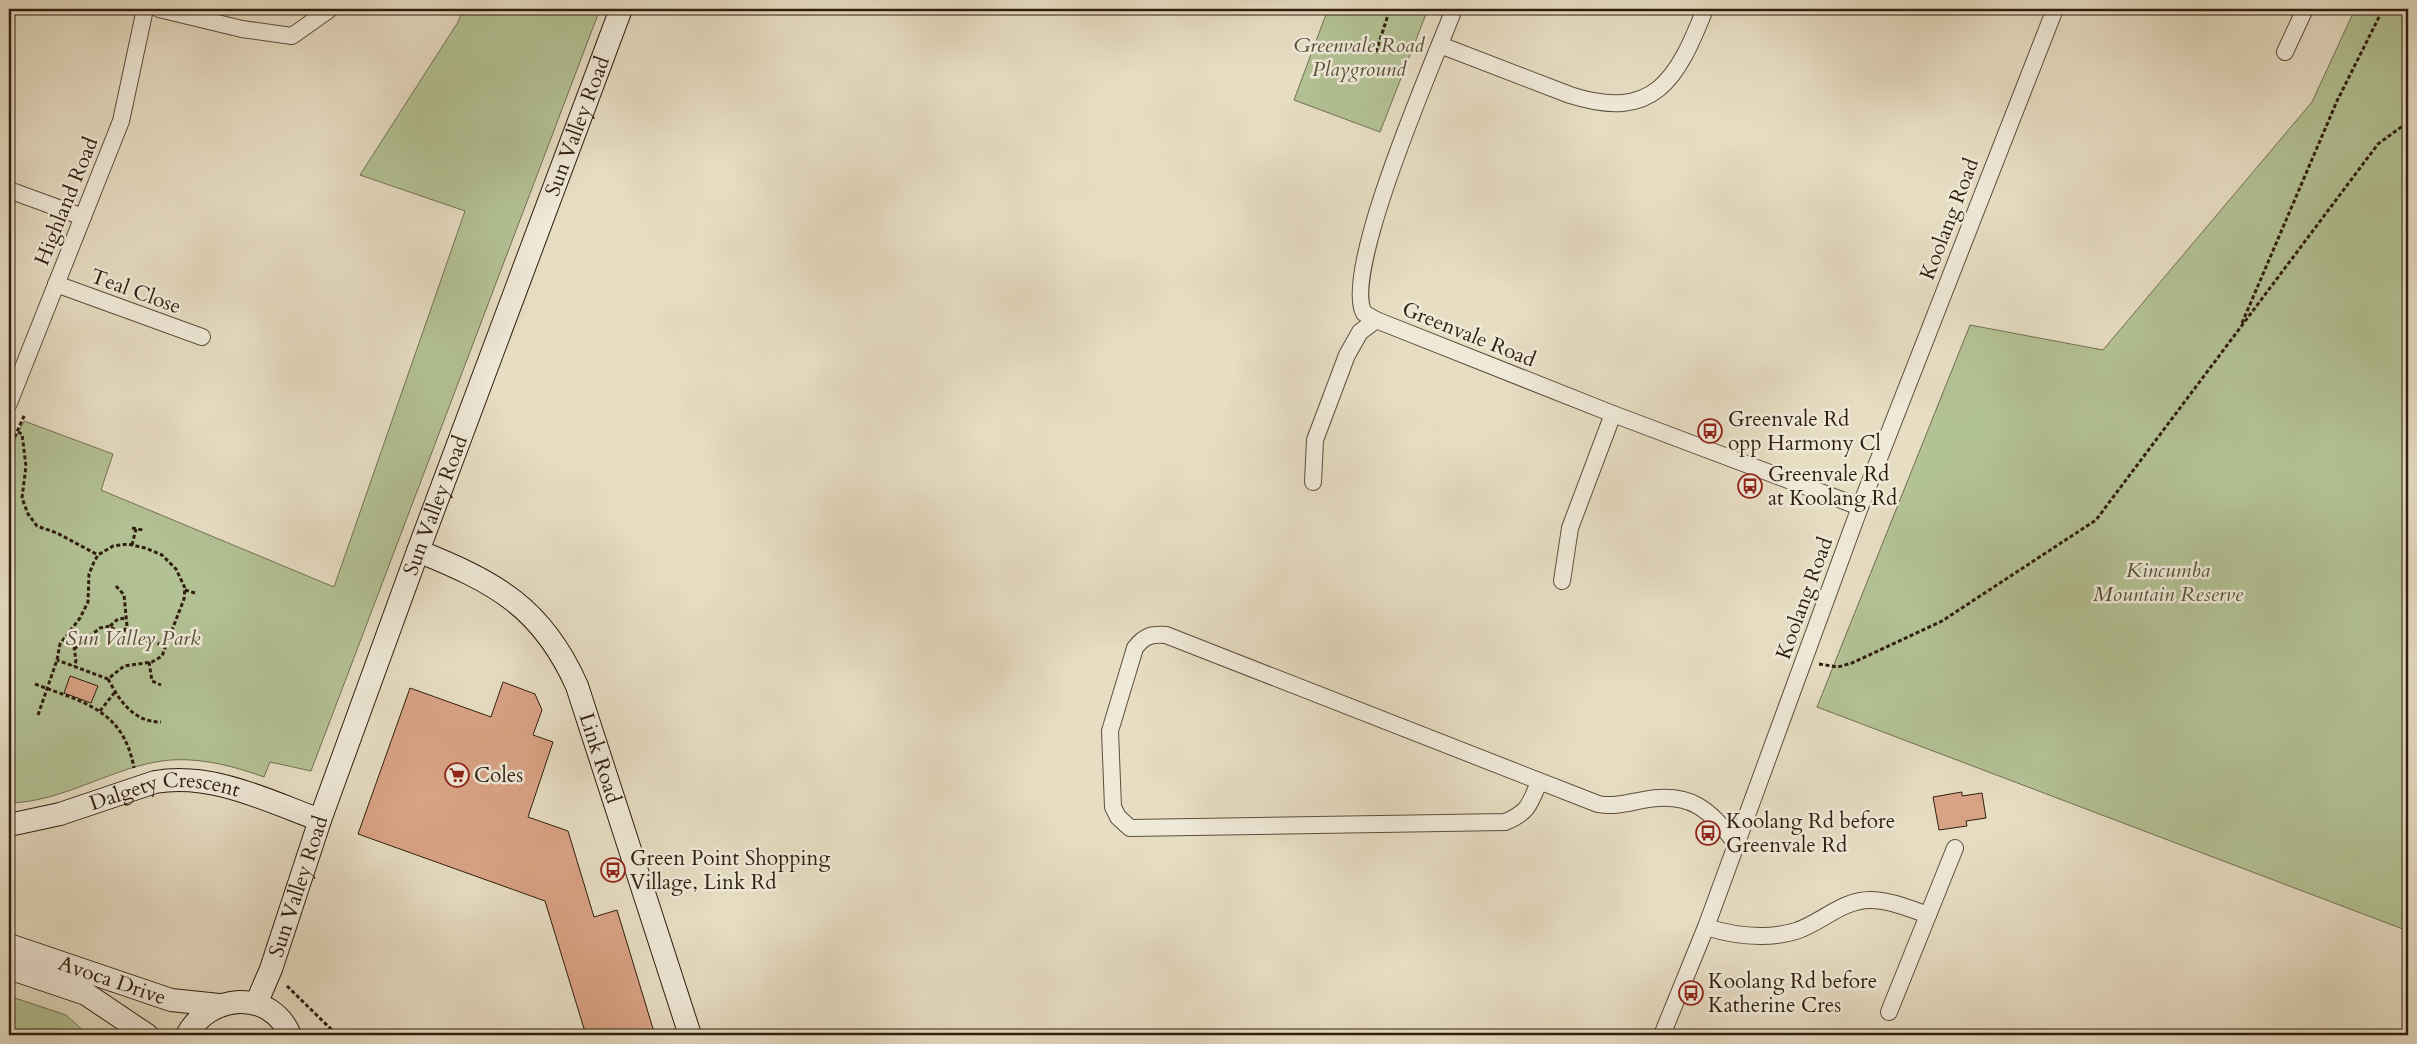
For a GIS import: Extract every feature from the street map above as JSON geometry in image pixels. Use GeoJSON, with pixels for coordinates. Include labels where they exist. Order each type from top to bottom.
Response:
{"type":"FeatureCollection","features":[{"type":"Feature","properties":{"kind":"street","name":"Highland Road"},"geometry":{"type":"LineString","coordinates":[[9,403],[121,121],[145,9]]}},
{"type":"Feature","properties":{"kind":"street"},"geometry":{"type":"LineString","coordinates":[[160,9],[242,29],[292,36],[330,9]]}},
{"type":"Feature","properties":{"kind":"street","name":"Sun Valley Road"},"geometry":{"type":"LineString","coordinates":[[256,1004],[271,969],[320,820],[418,551],[622,9]]}},
{"type":"Feature","properties":{"kind":"street","name":"Greenvale Road"},"geometry":{"type":"LineString","coordinates":[[1454,9],[1383,190],[1368,250],[1359,298],[1364,313],[1376,320],[1613,414],[1860,507]]}},
{"type":"Feature","properties":{"kind":"street"},"geometry":{"type":"LineString","coordinates":[[1440,45],[1589,101],[1622,102],[1647,98],[1662,87],[1688,51],[1705,9]]}},
{"type":"Feature","properties":{"kind":"street","name":"Koolang Road"},"geometry":{"type":"LineString","coordinates":[[1662,1035],[1706,927],[1860,507],[2054,9]]}},
{"type":"Feature","properties":{"kind":"street"},"geometry":{"type":"LineString","coordinates":[[2285,52],[2305,9]]}},
{"type":"Feature","properties":{"kind":"street"},"geometry":{"type":"LineString","coordinates":[[9,190],[83,216]]}},
{"type":"Feature","properties":{"kind":"street","name":"Teal Close"},"geometry":{"type":"LineString","coordinates":[[56,284],[202,337]]}},
{"type":"Feature","properties":{"kind":"street"},"geometry":{"type":"LineString","coordinates":[[1313,482],[1315,440],[1347,355],[1360,332],[1376,320]]}},
{"type":"Feature","properties":{"kind":"street"},"geometry":{"type":"LineString","coordinates":[[1562,581],[1570,528],[1613,414]]}},
{"type":"Feature","properties":{"kind":"street","name":"Link Road"},"geometry":{"type":"LineString","coordinates":[[418,551],[471,572],[520,604],[532,616],[569,668],[577,686],[690,1035]]}},
{"type":"Feature","properties":{"kind":"street"},"geometry":{"type":"LineString","coordinates":[[1539,782],[1523,814],[1505,822],[1130,828],[1118,817],[1113,807],[1110,731],[1135,648],[1142,638],[1153,634],[1166,635],[1539,782],[1606,806],[1658,798],[1673,797],[1686,800],[1699,805],[1708,812],[1736,845]]}},
{"type":"Feature","properties":{"kind":"street","name":"Dalgety Crescent"},"geometry":{"type":"LineString","coordinates":[[9,825],[60,814],[171,779],[206,782],[231,788],[320,820]]}},
{"type":"Feature","properties":{"kind":"street"},"geometry":{"type":"LineString","coordinates":[[1889,1012],[1955,848]]}},
{"type":"Feature","properties":{"kind":"street"},"geometry":{"type":"LineString","coordinates":[[1706,927],[1732,935],[1773,935],[1797,930],[1848,905],[1870,900],[1900,905],[1928,915]]}},
{"type":"Feature","properties":{"kind":"street","name":"Avoca Drive"},"geometry":{"type":"LineString","coordinates":[[9,945],[171,1000],[219,1005]]}},
{"type":"Feature","properties":{"kind":"street","name":"Avoca Drive"},"geometry":{"type":"LineString","coordinates":[[9,968],[86,994],[147,1035]]}},
{"type":"Feature","properties":{"kind":"street"},"geometry":{"type":"LineString","coordinates":[[187,1035],[201,1015],[219,1005],[238,1001],[256,1004],[272,1012],[287,1028],[290,1035]]}},
{"type":"Feature","properties":{"kind":"path"},"geometry":{"type":"LineString","coordinates":[[1376,52],[1390,9]]}},
{"type":"Feature","properties":{"kind":"path"},"geometry":{"type":"LineString","coordinates":[[2240,328],[2337,101],[2383,9]]}},
{"type":"Feature","properties":{"kind":"path"},"geometry":{"type":"LineString","coordinates":[[1803,662],[1838,667],[1852,663],[1942,621],[2096,520],[2378,144],[2408,122]]}},
{"type":"Feature","properties":{"kind":"path"},"geometry":{"type":"LineString","coordinates":[[18,432],[22,434],[26,466],[22,498],[28,514],[37,526],[57,533],[98,555]]}},
{"type":"Feature","properties":{"kind":"path"},"geometry":{"type":"LineString","coordinates":[[132,528],[143,530]]}},
{"type":"Feature","properties":{"kind":"path"},"geometry":{"type":"LineString","coordinates":[[132,545],[136,530]]}},
{"type":"Feature","properties":{"kind":"path"},"geometry":{"type":"LineString","coordinates":[[38,715],[58,660],[63,639],[80,618],[86,606],[89,574],[98,555],[113,546],[132,545],[153,551],[170,562],[180,575],[185,590],[162,656],[158,660],[124,666],[108,679]]}},
{"type":"Feature","properties":{"kind":"path"},"geometry":{"type":"LineString","coordinates":[[116,586],[124,595],[127,626],[121,636]]}},
{"type":"Feature","properties":{"kind":"path"},"geometry":{"type":"LineString","coordinates":[[185,590],[195,593]]}},
{"type":"Feature","properties":{"kind":"path"},"geometry":{"type":"LineString","coordinates":[[74,649],[100,628],[110,626],[118,619],[126,618]]}},
{"type":"Feature","properties":{"kind":"path"},"geometry":{"type":"LineString","coordinates":[[110,626],[121,636],[134,643],[150,640],[166,646]]}},
{"type":"Feature","properties":{"kind":"path"},"geometry":{"type":"LineString","coordinates":[[63,639],[74,649],[76,661],[74,666]]}},
{"type":"Feature","properties":{"kind":"path"},"geometry":{"type":"LineString","coordinates":[[58,660],[108,679],[124,705],[136,716],[152,722],[161,722]]}},
{"type":"Feature","properties":{"kind":"path"},"geometry":{"type":"LineString","coordinates":[[149,662],[152,681],[161,685]]}},
{"type":"Feature","properties":{"kind":"path"},"geometry":{"type":"LineString","coordinates":[[35,684],[100,711],[123,733],[138,788]]}},
{"type":"Feature","properties":{"kind":"path"},"geometry":{"type":"LineString","coordinates":[[100,711],[115,692]]}},
{"type":"Feature","properties":{"kind":"path"},"geometry":{"type":"LineString","coordinates":[[271,969],[337,1035]]}},
{"type":"Feature","properties":{"kind":"green space","name":"Sun Valley Park"},"geometry":{"type":"Polygon","coordinates":[[[463,9],[600,9],[311,771],[270,762],[264,777],[211,762],[169,760],[137,766],[47,797],[9,803],[9,452],[24,421],[113,454],[101,490],[334,587],[465,211],[360,175],[458,22],[463,9]]]}},
{"type":"Feature","properties":{"kind":"green space","name":"Greenvale Road Playground"},"geometry":{"type":"Polygon","coordinates":[[[1328,9],[1428,9],[1380,132],[1294,100],[1328,9]]]}},
{"type":"Feature","properties":{"kind":"green space","name":"Kincumba Mountain Reserve"},"geometry":{"type":"Polygon","coordinates":[[[2355,9],[2408,9],[2408,931],[1817,707],[1970,325],[2103,350],[2312,102],[2355,9]]]}},
{"type":"Feature","properties":{"kind":"green space"},"geometry":{"type":"Polygon","coordinates":[[[9,996],[66,1015],[88,1035],[9,1035],[9,996]]]}},
{"type":"Feature","properties":{"kind":"building"},"geometry":{"type":"Polygon","coordinates":[[[70,676],[98,686],[91,703],[64,693],[70,676]]]}},
{"type":"Feature","properties":{"kind":"building"},"geometry":{"type":"Polygon","coordinates":[[[503,682],[535,694],[542,710],[533,735],[553,742],[528,817],[568,831],[594,917],[617,910],[654,1032],[643,1035],[586,1035],[545,901],[358,834],[410,688],[491,717],[503,682]]]}},
{"type":"Feature","properties":{"kind":"building"},"geometry":{"type":"Polygon","coordinates":[[[1962,792],[1962,796],[1982,793],[1986,818],[1966,821],[1967,826],[1939,830],[1933,797],[1962,792]]]}},
{"type":"Feature","properties":{"kind":"place","name":"Greenvale Rd opp Harmony Cl"},"geometry":{"type":"Point","coordinates":[1710,431]}},
{"type":"Feature","properties":{"kind":"place","name":"Greenvale Rd at Koolang Rd"},"geometry":{"type":"Point","coordinates":[1750,486]}},
{"type":"Feature","properties":{"kind":"place","name":"Coles"},"geometry":{"type":"Point","coordinates":[457,775]}},
{"type":"Feature","properties":{"kind":"place","name":"Koolang Rd before Greenvale Rd"},"geometry":{"type":"Point","coordinates":[1708,833]}},
{"type":"Feature","properties":{"kind":"place","name":"Green Point Shopping Village, Link Rd"},"geometry":{"type":"Point","coordinates":[613,870]}},
{"type":"Feature","properties":{"kind":"place","name":"Koolang Rd before Katherine Cres"},"geometry":{"type":"Point","coordinates":[1691,993]}}]}
